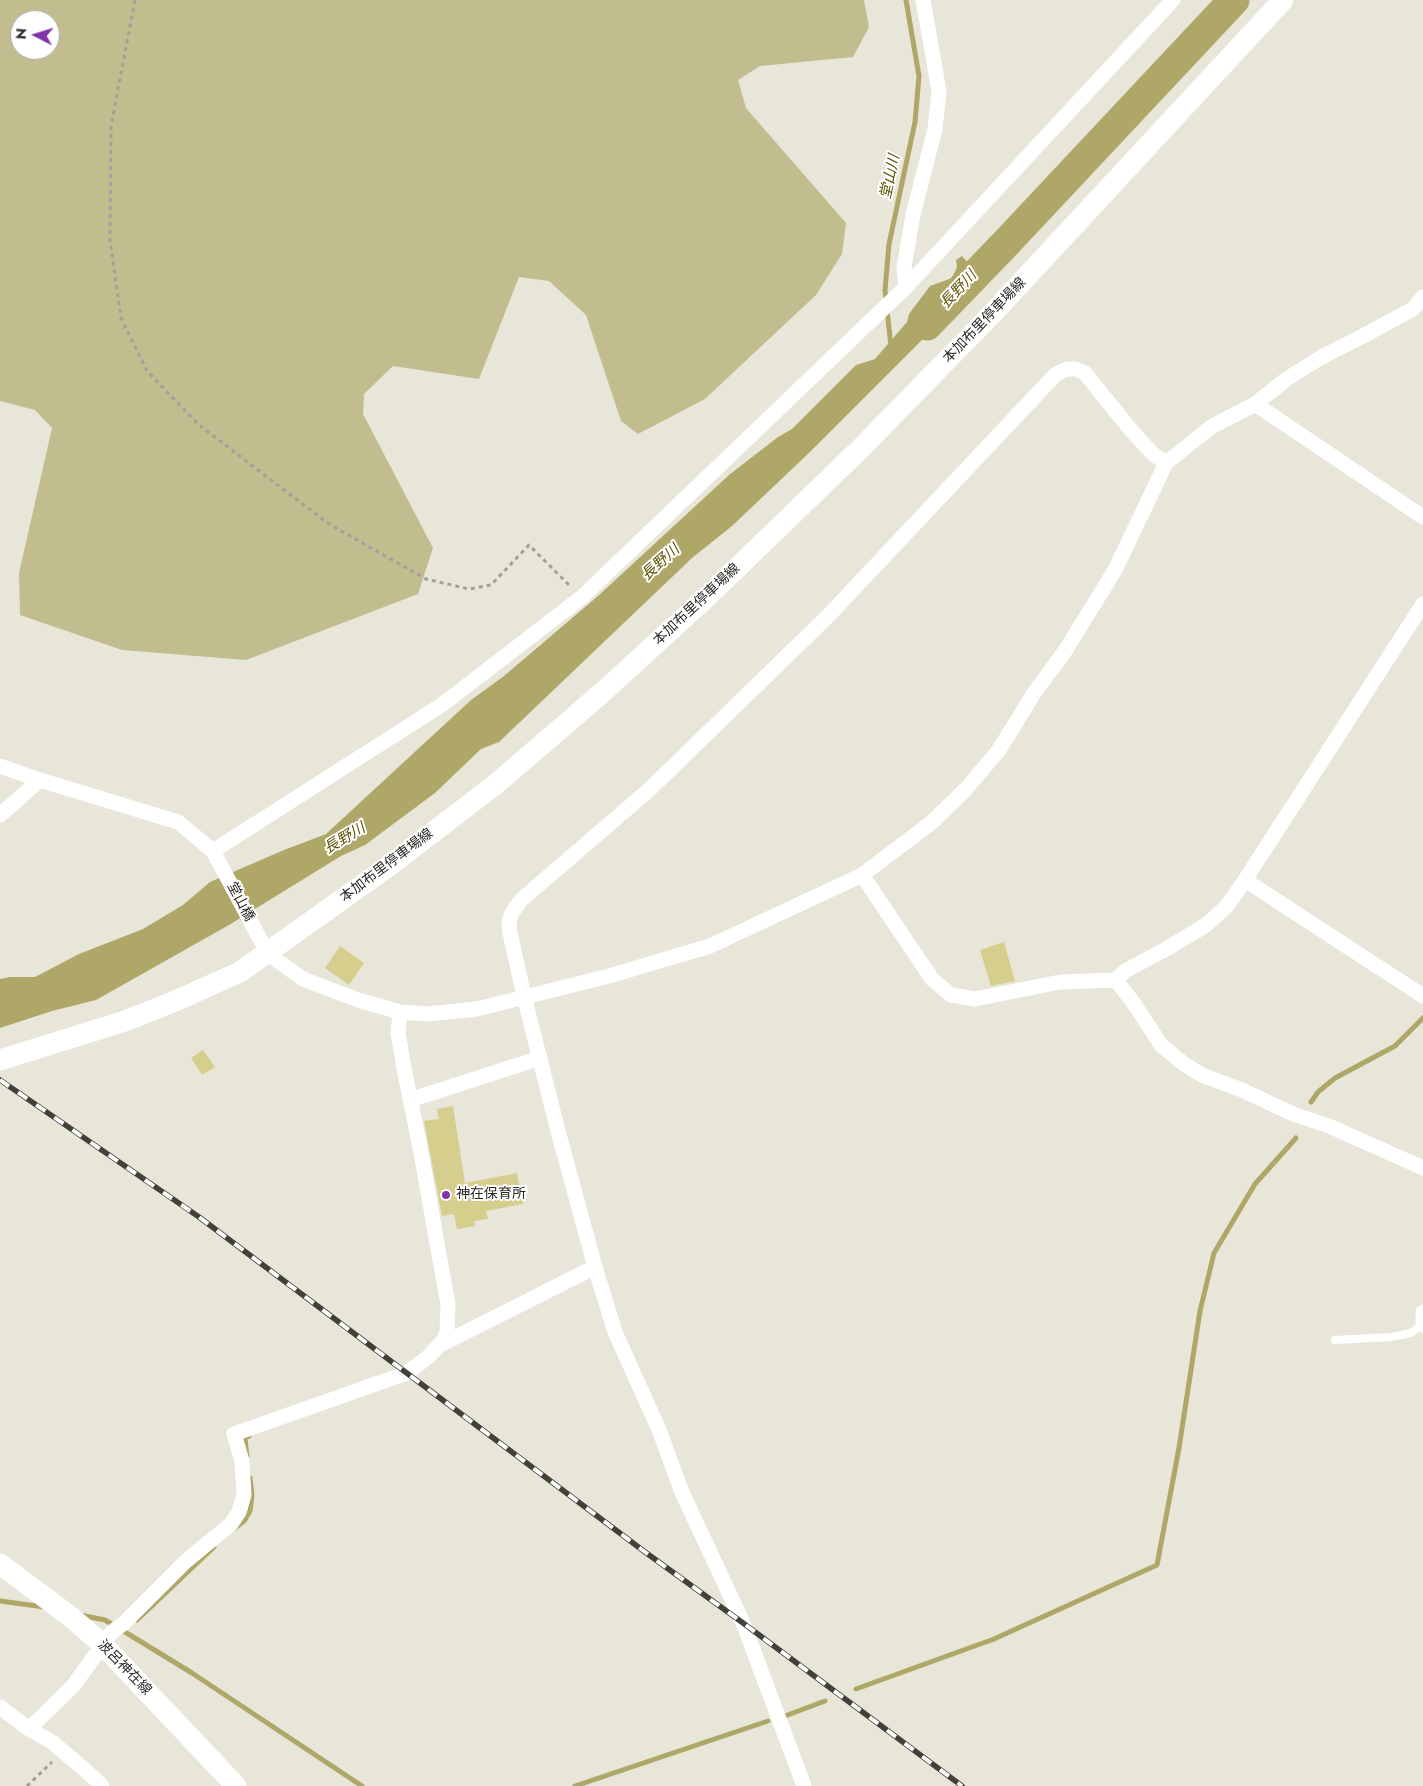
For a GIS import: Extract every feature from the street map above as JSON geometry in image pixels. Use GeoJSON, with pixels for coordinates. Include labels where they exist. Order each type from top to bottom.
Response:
{"type":"FeatureCollection","features":[{"type":"Feature","properties":{"kind":"main road","name":"本加布里停車場線"},"geometry":{"type":"LineString","coordinates":[[0,1060],[125,1021],[165,1006],[240,972],[268,954],[389,866],[496,784],[604,691],[709,595],[861,448],[992,314],[1283,0]]}},
{"type":"Feature","properties":{"kind":"main road","name":"波呂神在線"},"geometry":{"type":"LineString","coordinates":[[0,1564],[63,1611],[113,1633],[236,1786]]}},
{"type":"Feature","properties":{"kind":"street"},"geometry":{"type":"LineString","coordinates":[[906,287],[904,267],[913,215],[935,129],[939,91],[923,0]]}},
{"type":"Feature","properties":{"kind":"street"},"geometry":{"type":"LineString","coordinates":[[0,766],[178,822],[213,851],[443,704],[582,597],[906,287],[1173,0]]}},
{"type":"Feature","properties":{"kind":"street"},"geometry":{"type":"LineString","coordinates":[[268,954],[303,979],[358,1000],[400,1012],[428,1014],[477,1009],[609,976],[710,946],[862,875],[931,823],[965,790],[999,750],[1034,693],[1065,651],[1115,570],[1166,463],[1211,427],[1255,404],[1288,378],[1320,358],[1413,309],[1423,297]]}},
{"type":"Feature","properties":{"kind":"street"},"geometry":{"type":"LineString","coordinates":[[804,1786],[743,1622],[681,1490],[660,1432],[615,1332],[595,1267],[524,996],[509,921],[521,900],[650,788],[828,616],[1056,374],[1067,369],[1076,369],[1085,373],[1130,429],[1153,454],[1166,463]]}},
{"type":"Feature","properties":{"kind":"street"},"geometry":{"type":"LineString","coordinates":[[1255,404],[1423,517]]}},
{"type":"Feature","properties":{"kind":"street"},"geometry":{"type":"LineString","coordinates":[[862,875],[932,979],[951,995],[975,999],[1060,982],[1116,980],[1125,971],[1206,925],[1227,906],[1423,604]]}},
{"type":"Feature","properties":{"kind":"street"},"geometry":{"type":"LineString","coordinates":[[0,815],[40,780]]}},
{"type":"Feature","properties":{"kind":"street","name":"堂山橋"},"geometry":{"type":"LineString","coordinates":[[213,851],[268,954]]}},
{"type":"Feature","properties":{"kind":"street"},"geometry":{"type":"LineString","coordinates":[[1245,880],[1423,996]]}},
{"type":"Feature","properties":{"kind":"street"},"geometry":{"type":"LineString","coordinates":[[1116,980],[1161,1045],[1184,1064],[1202,1075],[1242,1090],[1293,1114],[1329,1126],[1423,1168]]}},
{"type":"Feature","properties":{"kind":"street"},"geometry":{"type":"LineString","coordinates":[[29,1728],[73,1686],[113,1633],[186,1562],[231,1524],[239,1512],[244,1495],[242,1461],[234,1434],[407,1373],[428,1358],[443,1341],[447,1332],[448,1305],[398,1033],[400,1012]]}},
{"type":"Feature","properties":{"kind":"street"},"geometry":{"type":"LineString","coordinates":[[410,1100],[540,1058]]}},
{"type":"Feature","properties":{"kind":"street"},"geometry":{"type":"LineString","coordinates":[[439,1345],[595,1267]]}},
{"type":"Feature","properties":{"kind":"street"},"geometry":{"type":"LineString","coordinates":[[0,1707],[52,1742],[102,1786]]}},
{"type":"Feature","properties":{"kind":"lane"},"geometry":{"type":"LineString","coordinates":[[1335,1340],[1391,1337],[1411,1333],[1423,1320]]}},
{"type":"Feature","properties":{"kind":"path"},"geometry":{"type":"LineString","coordinates":[[135,0],[111,126],[110,240],[121,318],[147,371],[199,424],[328,524],[426,579],[469,589],[491,585],[529,545],[582,597]]}},
{"type":"Feature","properties":{"kind":"path"},"geometry":{"type":"LineString","coordinates":[[27,1786],[64,1752]]}},
{"type":"Feature","properties":{"kind":"shaded area"},"geometry":{"type":"Polygon","coordinates":[[[0,0],[864,0],[869,27],[853,57],[760,66],[738,80],[746,108],[846,223],[842,254],[816,295],[705,399],[638,434],[621,421],[586,315],[549,281],[519,277],[479,379],[393,366],[364,394],[363,414],[433,548],[418,594],[246,660],[122,650],[20,615],[19,573],[52,428],[35,410],[0,401],[0,0]]]}},
{"type":"Feature","properties":{"kind":"water"},"geometry":{"type":"Polygon","coordinates":[[[962,256],[973,269],[956,286],[956,306],[811,451],[732,526],[692,558],[499,742],[481,749],[435,793],[365,845],[341,856],[229,925],[96,1000],[52,1011],[0,1028],[0,979],[35,977],[79,954],[143,929],[183,905],[210,882],[326,834],[471,700],[504,676],[598,596],[729,475],[778,437],[792,429],[856,365],[875,359],[907,322],[909,314],[930,286],[952,278],[957,267],[956,260],[962,256]]]}},
{"type":"Feature","properties":{"kind":"building"},"geometry":{"type":"Polygon","coordinates":[[[1004,942],[1015,981],[991,986],[980,950],[1004,942]]]}},
{"type":"Feature","properties":{"kind":"building"},"geometry":{"type":"Polygon","coordinates":[[[340,946],[364,963],[349,985],[325,968],[340,946]]]}},
{"type":"Feature","properties":{"kind":"building"},"geometry":{"type":"Polygon","coordinates":[[[203,1050],[215,1067],[202,1075],[191,1058],[203,1050]]]}},
{"type":"Feature","properties":{"kind":"building"},"geometry":{"type":"Polygon","coordinates":[[[453,1106],[465,1183],[517,1173],[523,1204],[486,1211],[488,1219],[474,1221],[475,1226],[457,1229],[454,1214],[442,1216],[424,1121],[439,1119],[437,1109],[453,1106]]]}},
{"type":"Feature","properties":{"kind":"waterway","name":"堂山川"},"geometry":{"type":"LineString","coordinates":[[891,347],[885,290],[889,244],[915,122],[919,76],[906,0]]}},
{"type":"Feature","properties":{"kind":"waterway","name":"長野川"},"geometry":{"type":"LineString","coordinates":[[927,325],[1234,0]]}},
{"type":"Feature","properties":{"kind":"waterway"},"geometry":{"type":"LineString","coordinates":[[1311,1102],[1318,1092],[1335,1078],[1395,1046],[1423,1018]]}},
{"type":"Feature","properties":{"kind":"waterway"},"geometry":{"type":"LineString","coordinates":[[856,1689],[994,1639],[1157,1565],[1179,1448],[1200,1311],[1214,1253],[1255,1184],[1296,1138]]}},
{"type":"Feature","properties":{"kind":"waterway"},"geometry":{"type":"LineString","coordinates":[[247,1457],[245,1438],[249,1436]]}},
{"type":"Feature","properties":{"kind":"waterway"},"geometry":{"type":"LineString","coordinates":[[235,1528],[244,1521],[250,1511],[252,1495],[250,1478]]}},
{"type":"Feature","properties":{"kind":"waterway"},"geometry":{"type":"LineString","coordinates":[[137,1620],[214,1547]]}},
{"type":"Feature","properties":{"kind":"waterway"},"geometry":{"type":"LineString","coordinates":[[0,1601],[44,1607]]}},
{"type":"Feature","properties":{"kind":"waterway"},"geometry":{"type":"LineString","coordinates":[[80,1615],[105,1620],[125,1632],[192,1673],[362,1786]]}},
{"type":"Feature","properties":{"kind":"waterway"},"geometry":{"type":"LineString","coordinates":[[785,1716],[825,1701]]}},
{"type":"Feature","properties":{"kind":"waterway"},"geometry":{"type":"LineString","coordinates":[[575,1786],[768,1721]]}},
{"type":"Feature","properties":{"kind":"railway"},"geometry":{"type":"LineString","coordinates":[[0,1080],[199,1217],[645,1552],[962,1786]]}},
{"type":"Feature","properties":{"kind":"place","name":"神在保育所"},"geometry":{"type":"Point","coordinates":[446,1195]}}]}
